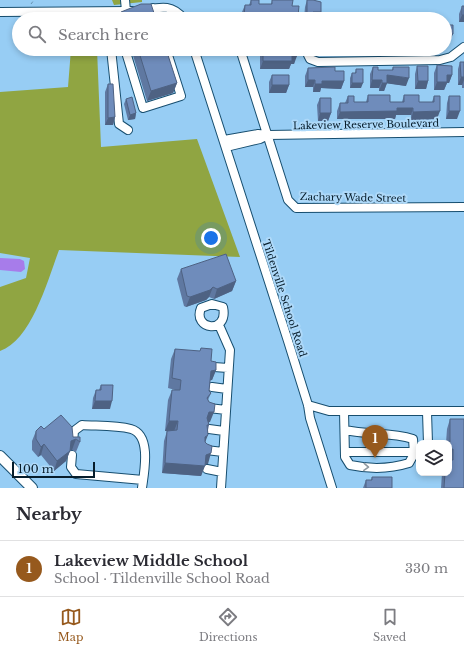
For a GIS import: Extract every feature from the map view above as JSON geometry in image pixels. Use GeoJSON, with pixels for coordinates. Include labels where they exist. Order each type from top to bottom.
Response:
{"type":"FeatureCollection","features":[{"type":"Feature","properties":{"kind":"main road"},"geometry":{"type":"LineString","coordinates":[[0,456],[32,488]]}},
{"type":"Feature","properties":{"kind":"street"},"geometry":{"type":"LineString","coordinates":[[125,0],[126,11]]}},
{"type":"Feature","properties":{"kind":"street"},"geometry":{"type":"LineString","coordinates":[[169,0],[173,9],[176,12]]}},
{"type":"Feature","properties":{"kind":"street"},"geometry":{"type":"LineString","coordinates":[[122,12],[163,6],[173,9]]}},
{"type":"Feature","properties":{"kind":"street"},"geometry":{"type":"LineString","coordinates":[[153,8],[154,12]]}},
{"type":"Feature","properties":{"kind":"street"},"geometry":{"type":"LineString","coordinates":[[0,12],[12,12]]}},
{"type":"Feature","properties":{"kind":"street"},"geometry":{"type":"LineString","coordinates":[[308,56],[310,59],[326,62],[440,60],[451,57],[464,47]]}},
{"type":"Feature","properties":{"kind":"street"},"geometry":{"type":"LineString","coordinates":[[112,56],[119,124],[128,130]]}},
{"type":"Feature","properties":{"kind":"street"},"geometry":{"type":"LineString","coordinates":[[127,56],[143,108],[181,96],[168,56]]}},
{"type":"Feature","properties":{"kind":"street","name":"Tildenville School Road"},"geometry":{"type":"LineString","coordinates":[[196,56],[308,404],[310,418],[332,488]]}},
{"type":"Feature","properties":{"kind":"street","name":"Zachary Wade Street"},"geometry":{"type":"LineString","coordinates":[[242,56],[288,200],[296,208],[464,207]]}},
{"type":"Feature","properties":{"kind":"street","name":"Lakeview Reserve Boulevard"},"geometry":{"type":"LineString","coordinates":[[225,143],[258,134],[464,132]]}},
{"type":"Feature","properties":{"kind":"street"},"geometry":{"type":"LineString","coordinates":[[219,325],[230,350],[221,488]]}},
{"type":"Feature","properties":{"kind":"street"},"geometry":{"type":"LineString","coordinates":[[214,367],[228,368]]}},
{"type":"Feature","properties":{"kind":"street"},"geometry":{"type":"LineString","coordinates":[[212,387],[227,389]]}},
{"type":"Feature","properties":{"kind":"street"},"geometry":{"type":"LineString","coordinates":[[308,404],[321,410],[427,412],[464,411]]}},
{"type":"Feature","properties":{"kind":"street"},"geometry":{"type":"LineString","coordinates":[[209,408],[226,410]]}},
{"type":"Feature","properties":{"kind":"street"},"geometry":{"type":"LineString","coordinates":[[344,411],[345,457],[350,465],[363,468],[397,467],[409,463],[414,452],[413,440],[399,434],[372,434],[345,430]]}},
{"type":"Feature","properties":{"kind":"street"},"geometry":{"type":"LineString","coordinates":[[427,412],[428,440]]}},
{"type":"Feature","properties":{"kind":"street"},"geometry":{"type":"LineString","coordinates":[[72,455],[71,467],[76,474],[142,484],[145,451],[142,438],[132,429],[82,425],[74,431],[73,443]]}},
{"type":"Feature","properties":{"kind":"street"},"geometry":{"type":"LineString","coordinates":[[209,429],[224,431]]}},
{"type":"Feature","properties":{"kind":"street"},"geometry":{"type":"LineString","coordinates":[[206,450],[223,452]]}},
{"type":"Feature","properties":{"kind":"street"},"geometry":{"type":"LineString","coordinates":[[345,452],[414,452]]}},
{"type":"Feature","properties":{"kind":"street"},"geometry":{"type":"LineString","coordinates":[[206,469],[222,472]]}},
{"type":"Feature","properties":{"kind":"green space"},"geometry":{"type":"Polygon","coordinates":[[[112,0],[142,0],[142,2],[114,5],[112,0]]]}},
{"type":"Feature","properties":{"kind":"green space"},"geometry":{"type":"Polygon","coordinates":[[[70,56],[97,56],[101,147],[197,139],[240,257],[59,250],[44,292],[30,322],[21,335],[11,345],[0,351],[0,287],[26,278],[30,258],[0,253],[0,92],[68,87],[70,56]]]}},
{"type":"Feature","properties":{"kind":"shaded area"},"geometry":{"type":"Polygon","coordinates":[[[0,258],[20,259],[24,261],[25,269],[21,272],[0,270],[0,258]]]}},
{"type":"Feature","properties":{"kind":"building"},"geometry":{"type":"Polygon","coordinates":[[[251,0],[259,0],[259,4],[272,4],[272,0],[293,0],[292,6],[299,6],[298,12],[244,12],[245,5],[251,5],[251,0]]]}},
{"type":"Feature","properties":{"kind":"building"},"geometry":{"type":"Polygon","coordinates":[[[307,0],[321,2],[321,12],[307,12],[307,0]]]}},
{"type":"Feature","properties":{"kind":"building"},"geometry":{"type":"Polygon","coordinates":[[[141,4],[151,4],[154,12],[121,12],[141,4]]]}},
{"type":"Feature","properties":{"kind":"building"},"geometry":{"type":"Polygon","coordinates":[[[462,6],[464,6],[464,15],[462,15],[462,6]]]}},
{"type":"Feature","properties":{"kind":"building"},"geometry":{"type":"Polygon","coordinates":[[[140,56],[168,56],[177,83],[151,91],[140,56]]]}},
{"type":"Feature","properties":{"kind":"building"},"geometry":{"type":"Polygon","coordinates":[[[263,56],[292,56],[292,61],[263,61],[263,56]]]}},
{"type":"Feature","properties":{"kind":"building"},"geometry":{"type":"Polygon","coordinates":[[[460,62],[464,62],[464,77],[461,77],[460,62]]]}},
{"type":"Feature","properties":{"kind":"building"},"geometry":{"type":"Polygon","coordinates":[[[437,65],[452,66],[452,75],[447,75],[447,82],[437,82],[437,65]]]}},
{"type":"Feature","properties":{"kind":"building"},"geometry":{"type":"Polygon","coordinates":[[[417,66],[428,66],[428,81],[418,81],[417,66]]]}},
{"type":"Feature","properties":{"kind":"building"},"geometry":{"type":"Polygon","coordinates":[[[335,67],[335,71],[344,71],[344,81],[322,81],[322,84],[315,84],[315,80],[308,80],[308,68],[335,67]]]}},
{"type":"Feature","properties":{"kind":"building"},"geometry":{"type":"Polygon","coordinates":[[[373,67],[378,67],[378,70],[393,70],[393,67],[409,67],[409,78],[387,75],[387,83],[382,83],[382,80],[372,80],[373,67]]]}},
{"type":"Feature","properties":{"kind":"building"},"geometry":{"type":"Polygon","coordinates":[[[356,69],[363,69],[363,83],[352,83],[352,73],[356,73],[356,69]]]}},
{"type":"Feature","properties":{"kind":"building"},"geometry":{"type":"Polygon","coordinates":[[[272,75],[289,75],[289,85],[272,85],[272,75]]]}},
{"type":"Feature","properties":{"kind":"building"},"geometry":{"type":"Polygon","coordinates":[[[108,84],[113,84],[115,117],[108,118],[108,84]]]}},
{"type":"Feature","properties":{"kind":"building"},"geometry":{"type":"Polygon","coordinates":[[[368,95],[390,95],[390,102],[404,102],[404,95],[419,95],[419,102],[434,102],[434,96],[440,96],[440,111],[413,112],[413,108],[397,108],[397,111],[340,112],[340,103],[348,103],[348,96],[354,96],[354,102],[368,102],[368,95]]]}},
{"type":"Feature","properties":{"kind":"building"},"geometry":{"type":"Polygon","coordinates":[[[449,96],[460,96],[460,111],[449,111],[449,96]]]}},
{"type":"Feature","properties":{"kind":"building"},"geometry":{"type":"Polygon","coordinates":[[[132,97],[136,113],[130,115],[126,99],[132,97]]]}},
{"type":"Feature","properties":{"kind":"building"},"geometry":{"type":"Polygon","coordinates":[[[320,98],[331,98],[331,113],[320,113],[320,98]]]}},
{"type":"Feature","properties":{"kind":"building"},"geometry":{"type":"Polygon","coordinates":[[[226,254],[236,281],[217,289],[213,287],[210,290],[190,297],[187,296],[181,269],[226,254]]]}},
{"type":"Feature","properties":{"kind":"building"},"geometry":{"type":"Polygon","coordinates":[[[201,348],[212,349],[211,361],[216,362],[216,370],[211,371],[209,391],[211,393],[207,398],[209,402],[215,404],[214,412],[209,412],[207,418],[209,425],[207,425],[208,435],[205,437],[205,442],[212,446],[211,453],[206,455],[205,466],[165,463],[167,431],[177,430],[178,421],[169,421],[172,390],[180,390],[181,380],[172,378],[175,349],[200,351],[201,348]]]}},
{"type":"Feature","properties":{"kind":"building"},"geometry":{"type":"Polygon","coordinates":[[[101,385],[113,385],[112,401],[95,401],[96,390],[101,390],[101,385]]]}},
{"type":"Feature","properties":{"kind":"building"},"geometry":{"type":"Polygon","coordinates":[[[61,415],[72,427],[73,437],[80,437],[80,442],[76,439],[71,441],[70,451],[57,461],[44,444],[41,447],[36,439],[36,431],[41,426],[44,429],[61,415]]]}},
{"type":"Feature","properties":{"kind":"building"},"geometry":{"type":"Polygon","coordinates":[[[450,419],[464,419],[464,488],[444,488],[445,476],[452,476],[453,449],[452,440],[450,440],[450,419]]]}},
{"type":"Feature","properties":{"kind":"building"},"geometry":{"type":"Polygon","coordinates":[[[372,477],[392,477],[392,488],[366,488],[366,480],[372,480],[372,477]]]}},
{"type":"Feature","properties":{"kind":"place","name":"Lakeview Middle School"},"geometry":{"type":"Point","coordinates":[375,458]}}]}
